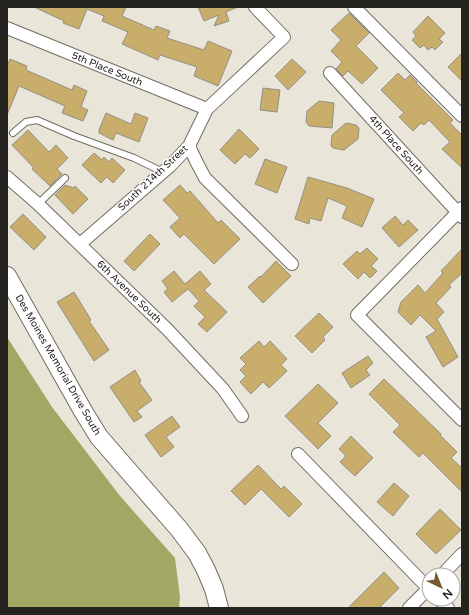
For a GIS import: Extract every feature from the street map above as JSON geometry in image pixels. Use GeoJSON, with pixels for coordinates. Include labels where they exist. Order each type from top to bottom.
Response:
{"type":"FeatureCollection","features":[{"type":"Feature","properties":{"kind":"main road","name":"Des Moines Memorial Drive South"},"geometry":{"type":"LineString","coordinates":[[7,276],[79,404],[100,437],[179,529],[197,553],[214,589],[219,608]]}},
{"type":"Feature","properties":{"kind":"street","name":"South 214th Street"},"geometry":{"type":"LineString","coordinates":[[80,244],[163,172],[189,146],[206,110],[284,36],[255,7]]}},
{"type":"Feature","properties":{"kind":"street"},"geometry":{"type":"LineString","coordinates":[[354,7],[462,116]]}},
{"type":"Feature","properties":{"kind":"street","name":"5th Place South"},"geometry":{"type":"LineString","coordinates":[[7,28],[206,110]]}},
{"type":"Feature","properties":{"kind":"street","name":"4th Place South"},"geometry":{"type":"LineString","coordinates":[[330,73],[460,212]]}},
{"type":"Feature","properties":{"kind":"street"},"geometry":{"type":"LineString","coordinates":[[189,146],[196,163],[205,178],[292,264]]}},
{"type":"Feature","properties":{"kind":"street","name":"6th Avenue South"},"geometry":{"type":"LineString","coordinates":[[7,177],[38,204],[167,329],[223,389],[242,416]]}},
{"type":"Feature","properties":{"kind":"street"},"geometry":{"type":"LineString","coordinates":[[460,212],[357,315],[462,420]]}},
{"type":"Feature","properties":{"kind":"street"},"geometry":{"type":"LineString","coordinates":[[298,454],[421,580]]}},
{"type":"Feature","properties":{"kind":"street"},"geometry":{"type":"LineString","coordinates":[[450,567],[462,554]]}},
{"type":"Feature","properties":{"kind":"street"},"geometry":{"type":"LineString","coordinates":[[409,608],[421,596]]}},
{"type":"Feature","properties":{"kind":"lane"},"geometry":{"type":"LineString","coordinates":[[13,133],[26,122],[37,120],[74,136],[134,158],[163,172]]}},
{"type":"Feature","properties":{"kind":"lane"},"geometry":{"type":"LineString","coordinates":[[38,204],[65,178]]}},
{"type":"Feature","properties":{"kind":"green space"},"geometry":{"type":"Polygon","coordinates":[[[7,337],[52,407],[120,496],[175,558],[180,597],[179,608],[7,608],[7,337]]]}},
{"type":"Feature","properties":{"kind":"building"},"geometry":{"type":"Polygon","coordinates":[[[34,7],[126,7],[122,16],[154,30],[156,26],[170,31],[167,38],[204,50],[208,41],[232,51],[218,86],[194,76],[197,67],[160,55],[158,60],[122,44],[128,32],[102,21],[104,16],[87,9],[79,29],[63,23],[64,21],[34,7]]]}},
{"type":"Feature","properties":{"kind":"building"},"geometry":{"type":"Polygon","coordinates":[[[198,7],[238,7],[226,12],[229,21],[214,26],[219,15],[204,21],[198,7]]]}},
{"type":"Feature","properties":{"kind":"building"},"geometry":{"type":"Polygon","coordinates":[[[349,13],[369,33],[356,46],[378,68],[362,84],[348,71],[343,76],[336,69],[342,62],[331,51],[341,40],[331,30],[349,13]]]}},
{"type":"Feature","properties":{"kind":"building"},"geometry":{"type":"Polygon","coordinates":[[[428,16],[445,33],[439,39],[443,42],[435,50],[432,47],[428,50],[424,45],[420,48],[412,40],[416,36],[413,32],[428,16]]]}},
{"type":"Feature","properties":{"kind":"building"},"geometry":{"type":"Polygon","coordinates":[[[462,53],[462,81],[448,67],[462,53]]]}},
{"type":"Feature","properties":{"kind":"building"},"geometry":{"type":"Polygon","coordinates":[[[10,59],[27,66],[26,70],[72,90],[74,85],[87,91],[81,107],[88,110],[83,121],[62,113],[65,106],[19,86],[7,115],[7,66],[10,59]]]}},
{"type":"Feature","properties":{"kind":"building"},"geometry":{"type":"Polygon","coordinates":[[[292,59],[306,72],[288,90],[275,76],[292,59]]]}},
{"type":"Feature","properties":{"kind":"building"},"geometry":{"type":"Polygon","coordinates":[[[398,73],[405,80],[410,75],[453,120],[450,123],[462,135],[462,168],[442,149],[450,142],[429,120],[424,125],[421,123],[413,131],[399,117],[404,113],[381,90],[398,73]]]}},
{"type":"Feature","properties":{"kind":"building"},"geometry":{"type":"Polygon","coordinates":[[[263,88],[280,90],[277,112],[260,110],[263,88]]]}},
{"type":"Feature","properties":{"kind":"building"},"geometry":{"type":"Polygon","coordinates":[[[319,101],[334,103],[332,128],[309,126],[306,122],[307,111],[319,101]]]}},
{"type":"Feature","properties":{"kind":"building"},"geometry":{"type":"Polygon","coordinates":[[[106,113],[131,124],[135,113],[148,118],[139,142],[116,133],[113,140],[99,133],[106,113]]]}},
{"type":"Feature","properties":{"kind":"building"},"geometry":{"type":"Polygon","coordinates":[[[346,123],[356,125],[359,128],[358,139],[344,150],[333,148],[331,146],[332,135],[346,123]]]}},
{"type":"Feature","properties":{"kind":"building"},"geometry":{"type":"Polygon","coordinates":[[[239,129],[259,149],[250,158],[245,154],[235,164],[220,150],[239,129]]]}},
{"type":"Feature","properties":{"kind":"building"},"geometry":{"type":"Polygon","coordinates":[[[28,130],[49,152],[56,145],[68,158],[57,169],[62,174],[50,186],[32,169],[34,168],[12,145],[28,130]]]}},
{"type":"Feature","properties":{"kind":"building"},"geometry":{"type":"Polygon","coordinates":[[[94,153],[102,160],[104,157],[109,162],[112,158],[125,170],[113,183],[107,177],[101,183],[82,165],[94,153]]]}},
{"type":"Feature","properties":{"kind":"building"},"geometry":{"type":"Polygon","coordinates":[[[265,159],[287,167],[277,193],[255,184],[265,159]]]}},
{"type":"Feature","properties":{"kind":"building"},"geometry":{"type":"Polygon","coordinates":[[[308,177],[347,188],[374,199],[362,227],[342,218],[347,206],[328,198],[321,221],[310,218],[309,224],[295,219],[308,177]]]}},
{"type":"Feature","properties":{"kind":"building"},"geometry":{"type":"Polygon","coordinates":[[[65,185],[74,188],[75,186],[88,199],[73,214],[55,195],[65,185]]]}},
{"type":"Feature","properties":{"kind":"building"},"geometry":{"type":"Polygon","coordinates":[[[180,185],[187,193],[190,191],[218,223],[221,220],[240,239],[214,264],[184,234],[180,238],[170,227],[180,218],[163,200],[180,185]]]}},
{"type":"Feature","properties":{"kind":"building"},"geometry":{"type":"Polygon","coordinates":[[[23,214],[46,237],[34,250],[10,227],[23,214]]]}},
{"type":"Feature","properties":{"kind":"building"},"geometry":{"type":"Polygon","coordinates":[[[395,216],[403,225],[408,220],[418,230],[399,247],[382,228],[395,216]]]}},
{"type":"Feature","properties":{"kind":"building"},"geometry":{"type":"Polygon","coordinates":[[[150,234],[160,244],[134,271],[124,261],[150,234]]]}},
{"type":"Feature","properties":{"kind":"building"},"geometry":{"type":"Polygon","coordinates":[[[367,248],[378,259],[371,266],[377,271],[370,278],[364,272],[358,279],[343,264],[357,251],[360,254],[367,248]]]}},
{"type":"Feature","properties":{"kind":"building"},"geometry":{"type":"Polygon","coordinates":[[[462,249],[462,273],[449,285],[451,287],[436,303],[444,312],[437,319],[458,357],[443,367],[426,337],[436,331],[420,315],[411,325],[398,312],[401,302],[418,285],[425,293],[443,273],[441,271],[462,249]]]}},
{"type":"Feature","properties":{"kind":"building"},"geometry":{"type":"Polygon","coordinates":[[[276,261],[291,276],[263,303],[248,287],[260,276],[261,277],[276,261]]]}},
{"type":"Feature","properties":{"kind":"building"},"geometry":{"type":"Polygon","coordinates":[[[174,271],[185,284],[200,271],[211,284],[204,290],[227,312],[207,332],[198,324],[205,317],[194,306],[199,301],[188,289],[172,302],[164,292],[168,289],[162,281],[174,271]]]}},
{"type":"Feature","properties":{"kind":"building"},"geometry":{"type":"Polygon","coordinates":[[[74,292],[91,320],[89,321],[109,350],[94,361],[57,302],[74,292]]]}},
{"type":"Feature","properties":{"kind":"building"},"geometry":{"type":"Polygon","coordinates":[[[319,313],[333,327],[323,337],[325,340],[312,353],[295,336],[319,313]]]}},
{"type":"Feature","properties":{"kind":"building"},"geometry":{"type":"Polygon","coordinates":[[[259,341],[264,347],[270,341],[287,359],[281,365],[287,371],[269,388],[263,382],[251,394],[240,382],[246,376],[240,370],[246,364],[240,358],[259,341]]]}},
{"type":"Feature","properties":{"kind":"building"},"geometry":{"type":"Polygon","coordinates":[[[368,356],[373,363],[366,370],[370,375],[351,388],[342,373],[368,356]]]}},
{"type":"Feature","properties":{"kind":"building"},"geometry":{"type":"Polygon","coordinates":[[[135,370],[141,381],[139,382],[152,400],[137,411],[142,417],[134,422],[110,387],[135,370]]]}},
{"type":"Feature","properties":{"kind":"building"},"geometry":{"type":"Polygon","coordinates":[[[384,379],[441,434],[440,435],[457,452],[451,458],[462,468],[462,492],[423,453],[419,457],[393,432],[400,425],[369,394],[384,379]]]}},
{"type":"Feature","properties":{"kind":"building"},"geometry":{"type":"Polygon","coordinates":[[[318,384],[338,403],[318,423],[331,436],[318,449],[285,416],[318,384]]]}},
{"type":"Feature","properties":{"kind":"building"},"geometry":{"type":"Polygon","coordinates":[[[172,416],[180,427],[166,437],[174,447],[161,457],[145,435],[172,416]]]}},
{"type":"Feature","properties":{"kind":"building"},"geometry":{"type":"Polygon","coordinates":[[[351,436],[373,458],[355,476],[340,462],[346,456],[339,449],[351,436]]]}},
{"type":"Feature","properties":{"kind":"building"},"geometry":{"type":"Polygon","coordinates":[[[258,465],[281,489],[284,486],[302,504],[289,517],[261,489],[245,505],[231,491],[258,465]]]}},
{"type":"Feature","properties":{"kind":"building"},"geometry":{"type":"Polygon","coordinates":[[[394,483],[409,496],[393,516],[377,502],[394,483]]]}},
{"type":"Feature","properties":{"kind":"building"},"geometry":{"type":"Polygon","coordinates":[[[440,509],[461,530],[436,554],[416,534],[440,509]]]}},
{"type":"Feature","properties":{"kind":"building"},"geometry":{"type":"Polygon","coordinates":[[[384,572],[399,588],[379,608],[348,608],[384,572]]]}}]}
